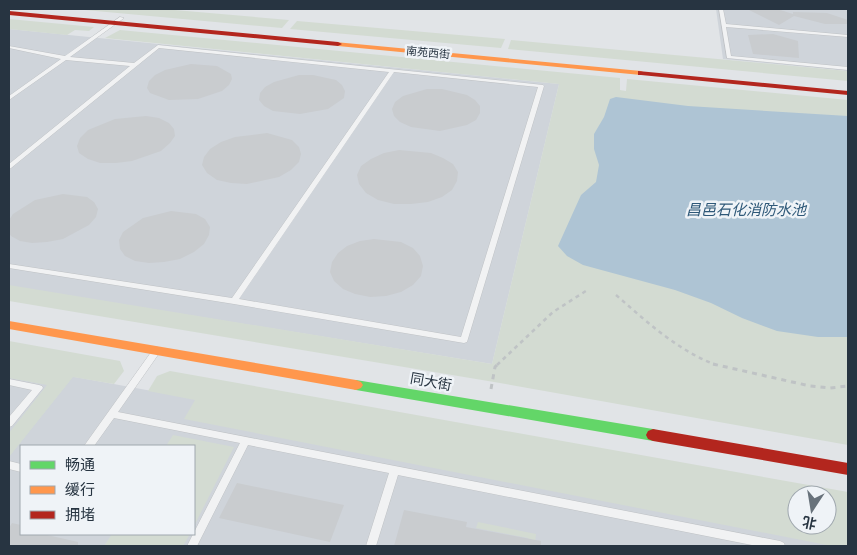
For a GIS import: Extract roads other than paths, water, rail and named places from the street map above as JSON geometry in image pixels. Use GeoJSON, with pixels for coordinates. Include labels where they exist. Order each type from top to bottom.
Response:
{"type":"FeatureCollection","features":[{"type":"Feature","properties":{"kind":"main road","name":"南苑西街"},"geometry":{"type":"LineString","coordinates":[[28,9],[118,20],[848,93]]}},
{"type":"Feature","properties":{"kind":"main road","name":"南苑西街"},"geometry":{"type":"LineString","coordinates":[[9,13],[118,20],[848,86]]}},
{"type":"Feature","properties":{"kind":"main road","name":"同大街"},"geometry":{"type":"LineString","coordinates":[[9,324],[848,469]]}},
{"type":"Feature","properties":{"kind":"lane"},"geometry":{"type":"LineString","coordinates":[[721,9],[730,57],[848,69]]}},
{"type":"Feature","properties":{"kind":"lane"},"geometry":{"type":"LineString","coordinates":[[9,98],[118,20]]}},
{"type":"Feature","properties":{"kind":"lane"},"geometry":{"type":"LineString","coordinates":[[724,25],[848,36]]}},
{"type":"Feature","properties":{"kind":"lane"},"geometry":{"type":"LineString","coordinates":[[9,167],[158,46],[541,86],[464,340],[234,301],[9,266]]}},
{"type":"Feature","properties":{"kind":"lane"},"geometry":{"type":"LineString","coordinates":[[9,47],[65,58],[136,65]]}},
{"type":"Feature","properties":{"kind":"lane"},"geometry":{"type":"LineString","coordinates":[[234,301],[392,71]]}},
{"type":"Feature","properties":{"kind":"lane"},"geometry":{"type":"LineString","coordinates":[[90,445],[157,350]]}},
{"type":"Feature","properties":{"kind":"lane"},"geometry":{"type":"LineString","coordinates":[[9,382],[39,388],[9,423]]}},
{"type":"Feature","properties":{"kind":"lane"},"geometry":{"type":"LineString","coordinates":[[112,414],[780,546]]}},
{"type":"Feature","properties":{"kind":"lane"},"geometry":{"type":"LineString","coordinates":[[192,546],[246,440]]}},
{"type":"Feature","properties":{"kind":"lane"},"geometry":{"type":"LineString","coordinates":[[371,546],[395,470]]}},
{"type":"Feature","properties":{"kind":"water","name":"昌邑石化消防水池"},"geometry":{"type":"Polygon","coordinates":[[[616,97],[688,106],[848,116],[848,337],[818,337],[777,331],[675,290],[583,265],[567,256],[558,246],[581,195],[596,182],[599,165],[594,149],[594,134],[604,117],[610,99],[616,97]]]}}]}
